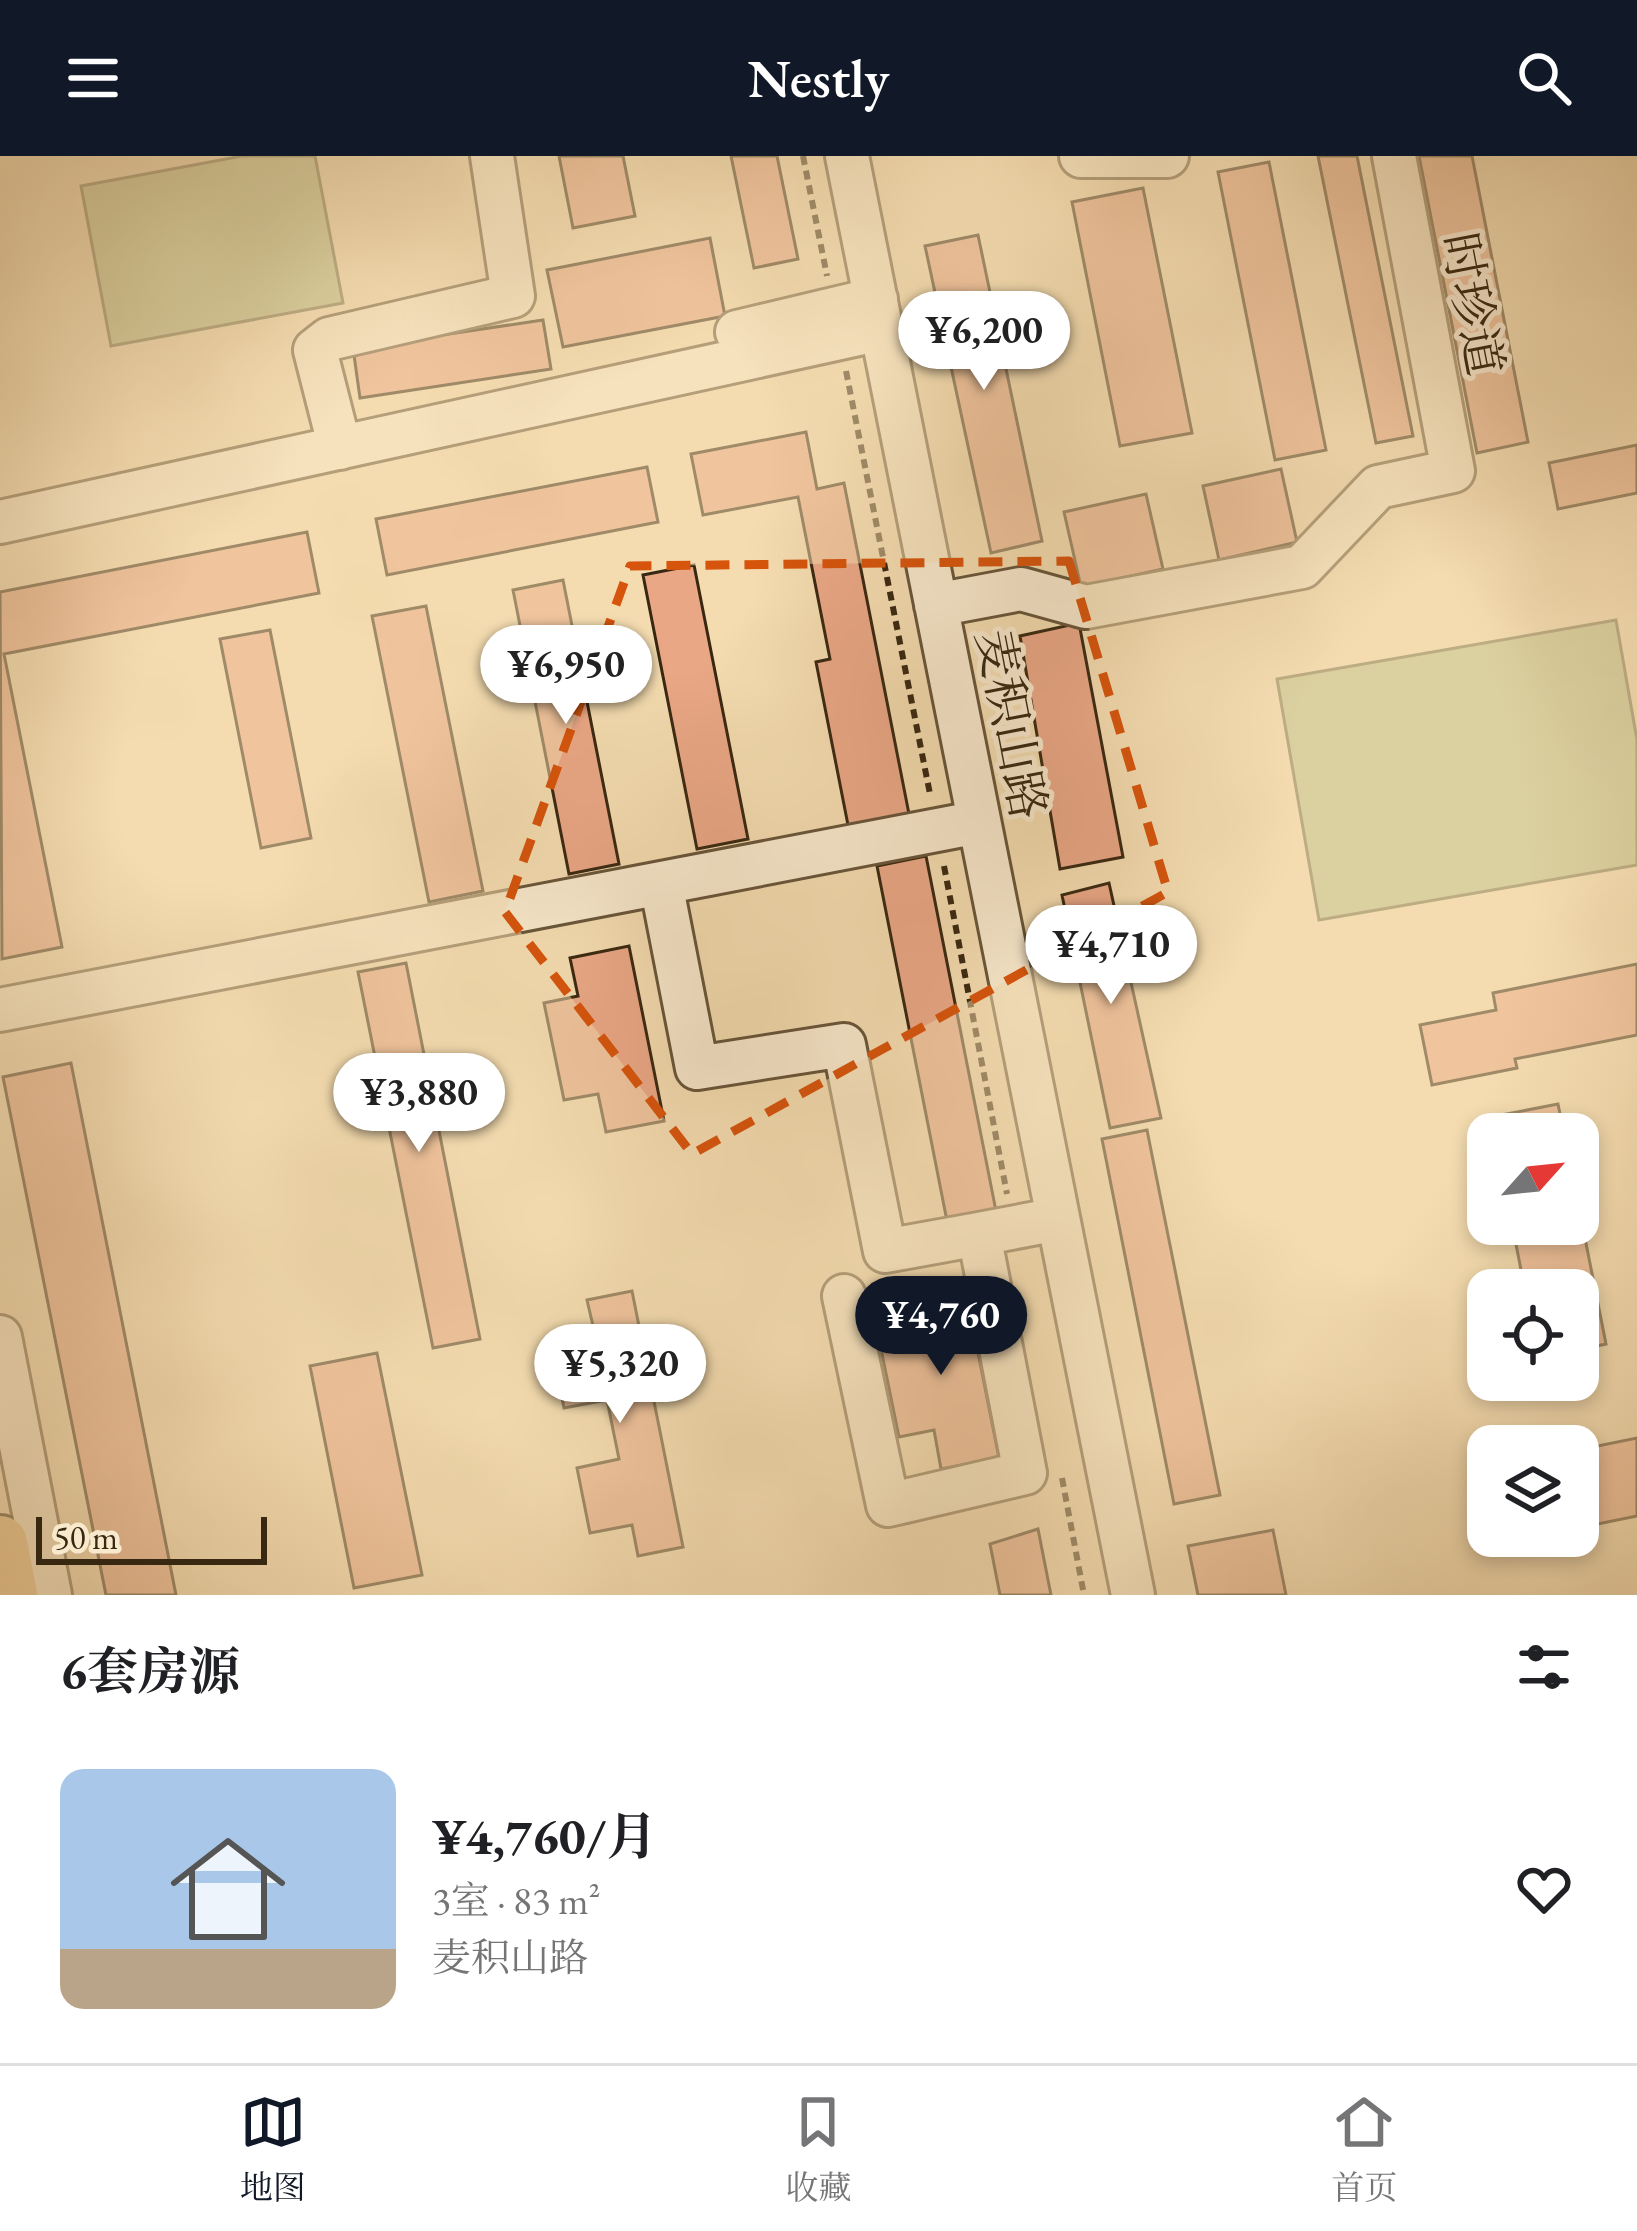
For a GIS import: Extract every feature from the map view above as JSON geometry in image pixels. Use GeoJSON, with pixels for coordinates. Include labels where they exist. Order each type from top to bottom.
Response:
{"type":"FeatureCollection","features":[{"type":"Feature","properties":{"kind":"main road"},"geometry":{"type":"LineString","coordinates":[[0,1544],[10,1595]]}},
{"type":"Feature","properties":{"kind":"street"},"geometry":{"type":"LineString","coordinates":[[340,448],[315,350],[329,339],[513,296],[492,156]]}},
{"type":"Feature","properties":{"kind":"street","name":"麦积山路"},"geometry":{"type":"LineString","coordinates":[[848,156],[1133,1595]]}},
{"type":"Feature","properties":{"kind":"street"},"geometry":{"type":"LineString","coordinates":[[1081,156],[1167,156]]}},
{"type":"Feature","properties":{"kind":"street","name":"时珍道"},"geometry":{"type":"LineString","coordinates":[[936,605],[1021,589],[1087,607],[1302,567],[1378,487],[1453,471],[1394,156]]}},
{"type":"Feature","properties":{"kind":"street"},"geometry":{"type":"LineString","coordinates":[[0,522],[340,448],[879,314]]}},
{"type":"Feature","properties":{"kind":"street"},"geometry":{"type":"LineString","coordinates":[[591,367],[836,324]]}},
{"type":"Feature","properties":{"kind":"street"},"geometry":{"type":"LineString","coordinates":[[0,1010],[980,822]]}},
{"type":"Feature","properties":{"kind":"street"},"geometry":{"type":"LineString","coordinates":[[661,883],[697,1068],[844,1045],[885,1251],[1058,1219]]}},
{"type":"Feature","properties":{"kind":"street"},"geometry":{"type":"LineString","coordinates":[[844,1296],[888,1505],[1025,1472],[996,1230]]}},
{"type":"Feature","properties":{"kind":"street"},"geometry":{"type":"LineString","coordinates":[[0,1337],[50,1595]]}},
{"type":"Feature","properties":{"kind":"path"},"geometry":{"type":"LineString","coordinates":[[802,156],[938,830],[996,1230]]}},
{"type":"Feature","properties":{"kind":"path"},"geometry":{"type":"LineString","coordinates":[[1058,1457],[1084,1595]]}},
{"type":"Feature","properties":{"kind":"highlighted area"},"geometry":{"type":"Polygon","coordinates":[[[1069,561],[1168,892],[692,1154],[505,912],[630,566],[1069,561]]]}},
{"type":"Feature","properties":{"kind":"green space"},"geometry":{"type":"Polygon","coordinates":[[[242,156],[315,156],[343,303],[111,346],[81,186],[242,156]]]}},
{"type":"Feature","properties":{"kind":"green space"},"geometry":{"type":"Polygon","coordinates":[[[1616,620],[1637,740],[1637,865],[1319,920],[1277,679],[1616,620]]]}},
{"type":"Feature","properties":{"kind":"building"},"geometry":{"type":"Polygon","coordinates":[[[559,156],[623,156],[635,216],[573,228],[559,156]]]}},
{"type":"Feature","properties":{"kind":"building"},"geometry":{"type":"Polygon","coordinates":[[[731,156],[777,156],[798,259],[754,268],[731,156]]]}},
{"type":"Feature","properties":{"kind":"building"},"geometry":{"type":"Polygon","coordinates":[[[1318,156],[1357,156],[1413,436],[1376,443],[1318,156]]]}},
{"type":"Feature","properties":{"kind":"building"},"geometry":{"type":"Polygon","coordinates":[[[1419,156],[1472,156],[1528,442],[1477,453],[1419,156]]]}},
{"type":"Feature","properties":{"kind":"building"},"geometry":{"type":"Polygon","coordinates":[[[1269,162],[1326,450],[1275,460],[1218,172],[1269,162]]]}},
{"type":"Feature","properties":{"kind":"building"},"geometry":{"type":"Polygon","coordinates":[[[1143,188],[1192,433],[1120,446],[1072,202],[1143,188]]]}},
{"type":"Feature","properties":{"kind":"building"},"geometry":{"type":"Polygon","coordinates":[[[978,235],[1042,541],[991,553],[925,246],[978,235]]]}},
{"type":"Feature","properties":{"kind":"building"},"geometry":{"type":"Polygon","coordinates":[[[710,238],[725,316],[563,347],[547,270],[710,238]]]}},
{"type":"Feature","properties":{"kind":"building"},"geometry":{"type":"Polygon","coordinates":[[[543,320],[551,369],[360,398],[353,348],[543,320]]]}},
{"type":"Feature","properties":{"kind":"building"},"geometry":{"type":"Polygon","coordinates":[[[806,432],[817,489],[844,483],[909,814],[848,825],[816,662],[830,659],[798,497],[703,515],[691,454],[806,432]]]}},
{"type":"Feature","properties":{"kind":"building"},"geometry":{"type":"Polygon","coordinates":[[[1637,445],[1637,493],[1558,509],[1549,463],[1637,445]]]}},
{"type":"Feature","properties":{"kind":"building"},"geometry":{"type":"Polygon","coordinates":[[[647,467],[658,522],[387,575],[376,519],[647,467]]]}},
{"type":"Feature","properties":{"kind":"building"},"geometry":{"type":"Polygon","coordinates":[[[1281,469],[1297,542],[1219,560],[1203,486],[1281,469]]]}},
{"type":"Feature","properties":{"kind":"building"},"geometry":{"type":"Polygon","coordinates":[[[1146,494],[1163,569],[1081,587],[1064,512],[1146,494]]]}},
{"type":"Feature","properties":{"kind":"building"},"geometry":{"type":"Polygon","coordinates":[[[307,532],[319,593],[4,654],[62,947],[2,959],[0,592],[307,532]]]}},
{"type":"Feature","properties":{"kind":"building"},"geometry":{"type":"Polygon","coordinates":[[[694,565],[748,839],[697,849],[643,575],[694,565]]]}},
{"type":"Feature","properties":{"kind":"building"},"geometry":{"type":"Polygon","coordinates":[[[563,580],[619,864],[569,874],[513,590],[563,580]]]}},
{"type":"Feature","properties":{"kind":"building"},"geometry":{"type":"Polygon","coordinates":[[[426,606],[483,891],[429,902],[372,616],[426,606]]]}},
{"type":"Feature","properties":{"kind":"building"},"geometry":{"type":"Polygon","coordinates":[[[1079,623],[1123,857],[1060,869],[1020,636],[1079,623]]]}},
{"type":"Feature","properties":{"kind":"building"},"geometry":{"type":"Polygon","coordinates":[[[270,630],[311,838],[261,848],[220,639],[270,630]]]}},
{"type":"Feature","properties":{"kind":"building"},"geometry":{"type":"Polygon","coordinates":[[[926,856],[996,1211],[947,1221],[877,866],[926,856]]]}},
{"type":"Feature","properties":{"kind":"building"},"geometry":{"type":"Polygon","coordinates":[[[1109,883],[1161,1118],[1110,1128],[1062,895],[1109,883]]]}},
{"type":"Feature","properties":{"kind":"building"},"geometry":{"type":"Polygon","coordinates":[[[629,946],[664,1121],[606,1132],[598,1094],[564,1100],[544,1003],[578,996],[570,958],[629,946]]]}},
{"type":"Feature","properties":{"kind":"building"},"geometry":{"type":"Polygon","coordinates":[[[406,963],[480,1339],[433,1348],[358,972],[406,963]]]}},
{"type":"Feature","properties":{"kind":"building"},"geometry":{"type":"Polygon","coordinates":[[[1637,964],[1637,1035],[1515,1059],[1517,1068],[1432,1085],[1420,1025],[1496,1010],[1493,993],[1637,964]]]}},
{"type":"Feature","properties":{"kind":"building"},"geometry":{"type":"Polygon","coordinates":[[[71,1063],[176,1595],[106,1595],[3,1077],[71,1063]]]}},
{"type":"Feature","properties":{"kind":"building"},"geometry":{"type":"Polygon","coordinates":[[[1558,1104],[1560,1113],[1512,1113],[1558,1104]]]}},
{"type":"Feature","properties":{"kind":"building"},"geometry":{"type":"Polygon","coordinates":[[[1147,1130],[1220,1495],[1174,1504],[1102,1139],[1147,1130]]]}},
{"type":"Feature","properties":{"kind":"building"},"geometry":{"type":"Polygon","coordinates":[[[1516,1245],[1586,1245],[1591,1269],[1521,1269],[1516,1245]]]}},
{"type":"Feature","properties":{"kind":"building"},"geometry":{"type":"Polygon","coordinates":[[[964,1282],[999,1458],[941,1469],[934,1430],[899,1437],[879,1339],[913,1333],[906,1294],[964,1282]]]}},
{"type":"Feature","properties":{"kind":"building"},"geometry":{"type":"Polygon","coordinates":[[[632,1291],[683,1547],[638,1556],[632,1525],[590,1533],[577,1468],[619,1459],[607,1400],[564,1408],[550,1339],[594,1330],[587,1300],[632,1291]]]}},
{"type":"Feature","properties":{"kind":"building"},"geometry":{"type":"Polygon","coordinates":[[[1599,1309],[1606,1344],[1599,1346],[1599,1309]]]}},
{"type":"Feature","properties":{"kind":"building"},"geometry":{"type":"Polygon","coordinates":[[[377,1353],[422,1575],[354,1588],[310,1366],[377,1353]]]}},
{"type":"Feature","properties":{"kind":"building"},"geometry":{"type":"Polygon","coordinates":[[[1637,1438],[1637,1516],[1599,1524],[1599,1446],[1637,1438]]]}},
{"type":"Feature","properties":{"kind":"building"},"geometry":{"type":"Polygon","coordinates":[[[1038,1529],[1051,1595],[1000,1595],[990,1544],[1038,1529]]]}},
{"type":"Feature","properties":{"kind":"building"},"geometry":{"type":"Polygon","coordinates":[[[1273,1530],[1286,1595],[1198,1595],[1188,1546],[1273,1530]]]}}]}
